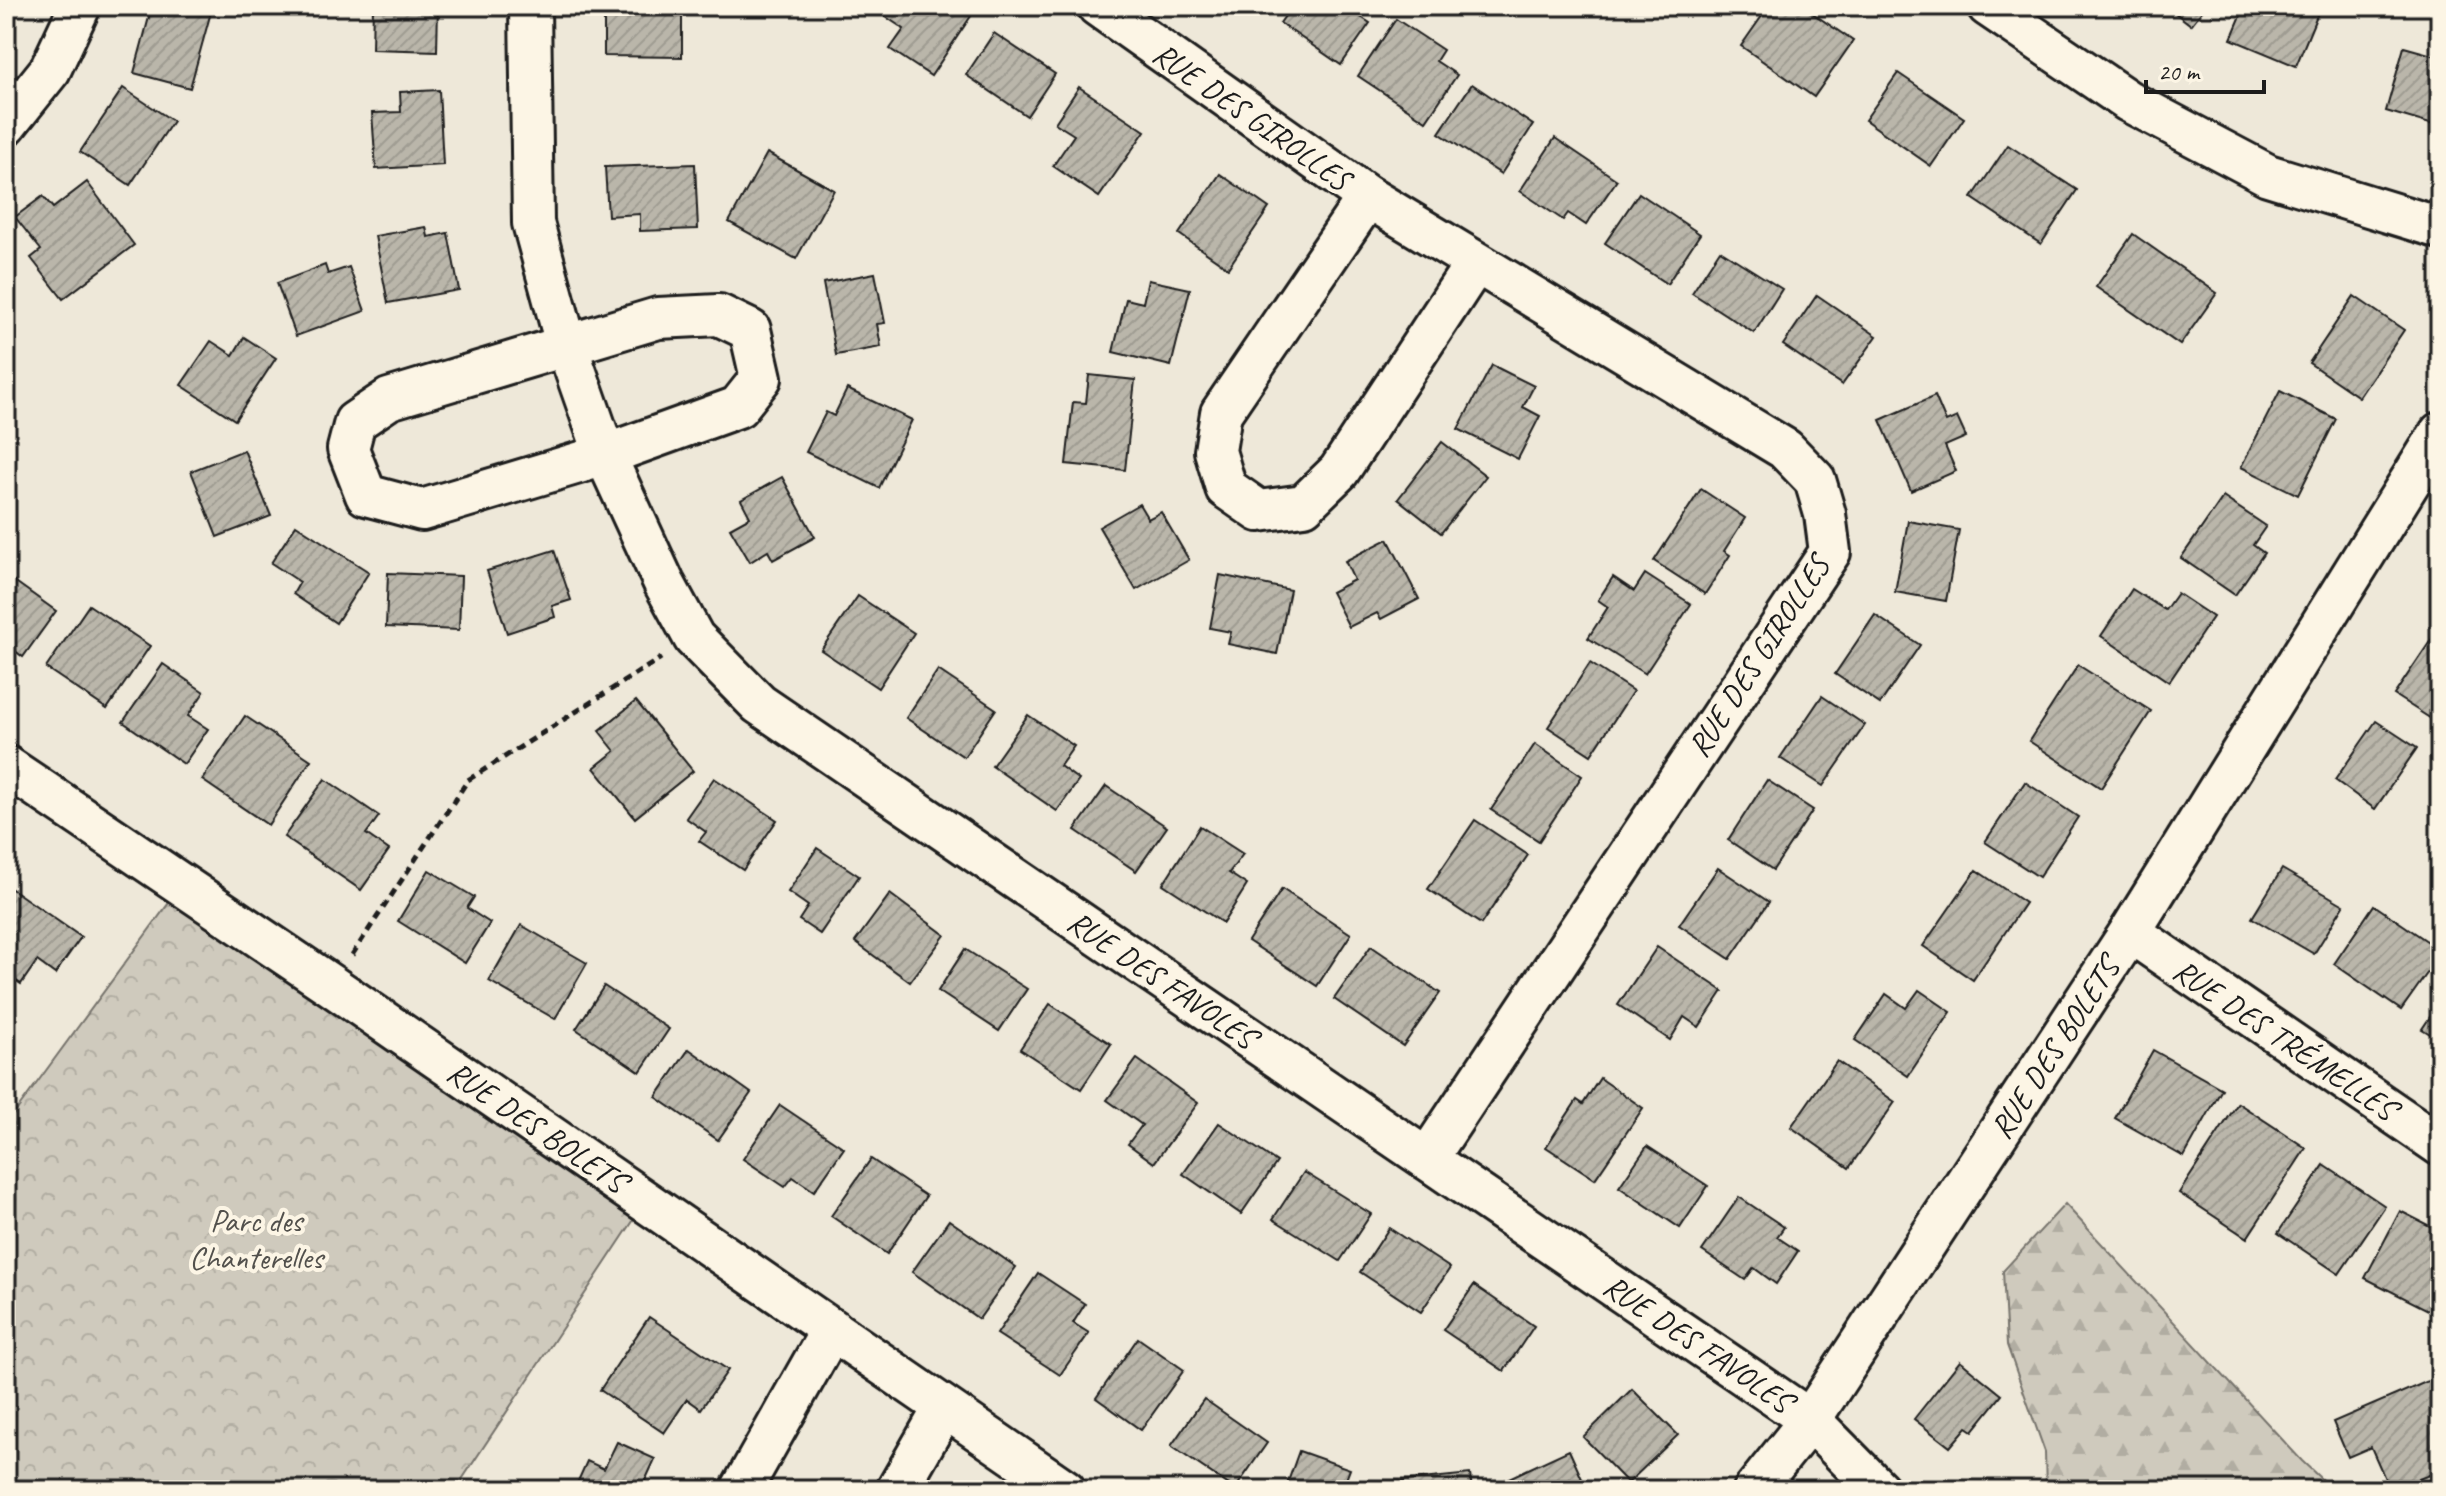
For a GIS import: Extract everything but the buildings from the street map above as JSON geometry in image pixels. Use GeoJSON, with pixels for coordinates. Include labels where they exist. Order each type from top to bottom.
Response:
{"type":"FeatureCollection","features":[{"type":"Feature","properties":{"kind":"street"},"geometry":{"type":"LineString","coordinates":[[6,125],[50,70],[80,6]]}},
{"type":"Feature","properties":{"kind":"street","name":"RUE DES FAVOLES"},"geometry":{"type":"LineString","coordinates":[[530,6],[533,223],[566,344],[605,455],[664,583],[694,638],[759,704],[1810,1420],[1879,1490]]}},
{"type":"Feature","properties":{"kind":"street","name":"RUE DES GIROLLES"},"geometry":{"type":"LineString","coordinates":[[1098,6],[1368,197],[1785,449],[1815,480],[1825,514],[1830,552],[1427,1159]]}},
{"type":"Feature","properties":{"kind":"street"},"geometry":{"type":"LineString","coordinates":[[1988,6],[2128,101],[2268,175],[2440,228]]}},
{"type":"Feature","properties":{"kind":"street","name":"RUE DES GIROLLES"},"geometry":{"type":"LineString","coordinates":[[1368,197],[1221,413],[1215,451],[1226,488],[1259,511],[1304,505],[1339,471],[1475,264]]}},
{"type":"Feature","properties":{"kind":"street"},"geometry":{"type":"LineString","coordinates":[[719,315],[750,330],[761,378],[738,407],[605,455],[422,510],[366,495],[348,449],[355,422],[389,399],[566,344],[658,318],[719,315]]}},
{"type":"Feature","properties":{"kind":"street","name":"RUE DES BOLETS"},"geometry":{"type":"LineString","coordinates":[[1754,1490],[1810,1420],[2130,932],[2440,433]]}},
{"type":"Feature","properties":{"kind":"street","name":"RUE DES BOLETS"},"geometry":{"type":"LineString","coordinates":[[6,766],[1065,1490]]}},
{"type":"Feature","properties":{"kind":"street","name":"RUE DES TRÉMELLES"},"geometry":{"type":"LineString","coordinates":[[2130,932],[2440,1145]]}},
{"type":"Feature","properties":{"kind":"street"},"geometry":{"type":"LineString","coordinates":[[741,1490],[832,1329]]}},
{"type":"Feature","properties":{"kind":"street"},"geometry":{"type":"LineString","coordinates":[[897,1490],[944,1408]]}},
{"type":"Feature","properties":{"kind":"path"},"geometry":{"type":"LineString","coordinates":[[332,986],[468,780],[694,638]]}},
{"type":"Feature","properties":{"kind":"green space","name":"Parc des Chanterelles"},"geometry":{"type":"Polygon","coordinates":[[[185,881],[643,1206],[455,1490],[6,1490],[6,1125],[185,881]]]}},
{"type":"Feature","properties":{"kind":"green space"},"geometry":{"type":"Polygon","coordinates":[[[2065,1204],[2302,1461],[2333,1490],[2046,1490],[2045,1452],[2007,1345],[2003,1271],[2065,1204]]]}}]}
